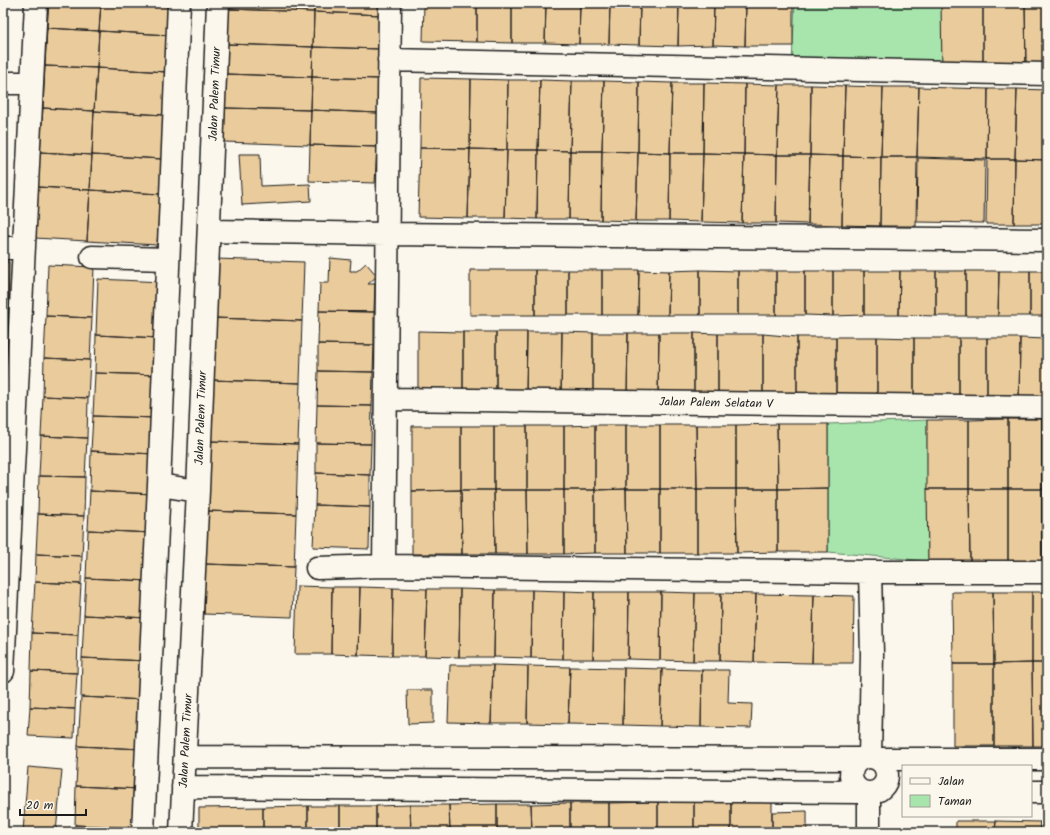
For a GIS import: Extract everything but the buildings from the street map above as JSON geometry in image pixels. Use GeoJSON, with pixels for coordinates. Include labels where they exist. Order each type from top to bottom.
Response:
{"type":"FeatureCollection","features":[{"type":"Feature","properties":{"kind":"street"},"geometry":{"type":"LineString","coordinates":[[3,671],[14,248],[32,83],[36,3]]}},
{"type":"Feature","properties":{"kind":"street"},"geometry":{"type":"LineString","coordinates":[[143,832],[179,3]]}},
{"type":"Feature","properties":{"kind":"street","name":"Jalan Palem Timur"},"geometry":{"type":"LineString","coordinates":[[181,832],[198,491],[218,3]]}},
{"type":"Feature","properties":{"kind":"street"},"geometry":{"type":"LineString","coordinates":[[384,566],[390,3]]}},
{"type":"Feature","properties":{"kind":"street"},"geometry":{"type":"LineString","coordinates":[[389,60],[1047,74]]}},
{"type":"Feature","properties":{"kind":"street"},"geometry":{"type":"LineString","coordinates":[[3,83],[32,83]]}},
{"type":"Feature","properties":{"kind":"street"},"geometry":{"type":"LineString","coordinates":[[209,231],[1047,240]]}},
{"type":"Feature","properties":{"kind":"street"},"geometry":{"type":"LineString","coordinates":[[92,257],[168,260]]}},
{"type":"Feature","properties":{"kind":"street","name":"Jalan Palem Selatan V"},"geometry":{"type":"LineString","coordinates":[[386,399],[1047,406]]}},
{"type":"Feature","properties":{"kind":"street"},"geometry":{"type":"LineString","coordinates":[[159,485],[198,491]]}},
{"type":"Feature","properties":{"kind":"street"},"geometry":{"type":"LineString","coordinates":[[317,568],[384,566],[870,572],[1047,572]]}},
{"type":"Feature","properties":{"kind":"street"},"geometry":{"type":"LineString","coordinates":[[870,572],[872,654],[870,758]]}},
{"type":"Feature","properties":{"kind":"street"},"geometry":{"type":"LineString","coordinates":[[185,757],[1047,759]]}},
{"type":"Feature","properties":{"kind":"street"},"geometry":{"type":"LineString","coordinates":[[869,793],[885,785],[888,776],[886,767],[870,758]]}},
{"type":"Feature","properties":{"kind":"street"},"geometry":{"type":"LineString","coordinates":[[869,793],[853,784],[851,775],[853,766],[870,758]]}},
{"type":"Feature","properties":{"kind":"street"},"geometry":{"type":"LineString","coordinates":[[183,788],[902,792]]}},
{"type":"Feature","properties":{"kind":"street"},"geometry":{"type":"LineString","coordinates":[[1032,792],[1047,792]]}},
{"type":"Feature","properties":{"kind":"street"},"geometry":{"type":"LineString","coordinates":[[869,793],[869,832]]}},
{"type":"Feature","properties":{"kind":"green space"},"geometry":{"type":"Polygon","coordinates":[[[795,3],[943,3],[942,68],[792,62],[795,3]]]}},
{"type":"Feature","properties":{"kind":"green space"},"geometry":{"type":"Polygon","coordinates":[[[927,420],[928,561],[828,552],[828,424],[927,420]]]}}]}
